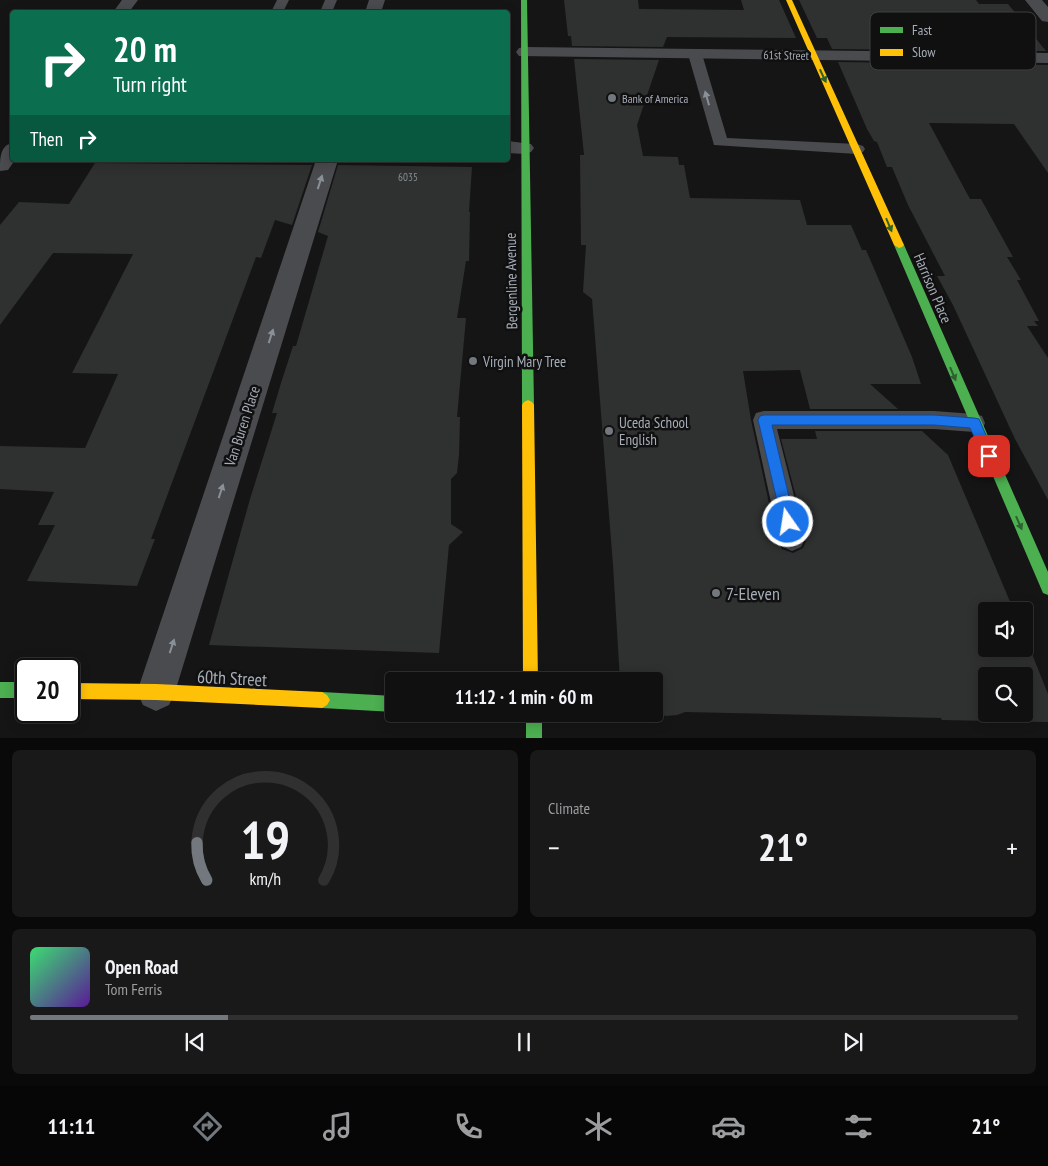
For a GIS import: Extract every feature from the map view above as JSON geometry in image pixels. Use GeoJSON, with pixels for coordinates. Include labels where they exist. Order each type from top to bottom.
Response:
{"type":"FeatureCollection","features":[{"type":"Feature","properties":{"kind":"street"},"geometry":{"type":"LineString","coordinates":[[122,10],[130,0]]}},
{"type":"Feature","properties":{"kind":"street","name":"Bergenline Avenue"},"geometry":{"type":"LineString","coordinates":[[524,0],[525,52],[516,148],[531,672]]}},
{"type":"Feature","properties":{"kind":"street","name":"Harrison Place"},"geometry":{"type":"LineString","coordinates":[[789,0],[857,149],[974,423],[1048,588]]}},
{"type":"Feature","properties":{"kind":"street"},"geometry":{"type":"LineString","coordinates":[[1033,0],[1048,17]]}},
{"type":"Feature","properties":{"kind":"street","name":"61st Street"},"geometry":{"type":"LineString","coordinates":[[525,52],[870,56]]}},
{"type":"Feature","properties":{"kind":"street"},"geometry":{"type":"LineString","coordinates":[[0,165],[10,152]]}},
{"type":"Feature","properties":{"kind":"street","name":"Van Buren Place"},"geometry":{"type":"LineString","coordinates":[[156,692],[326,162]]}},
{"type":"Feature","properties":{"kind":"street"},"geometry":{"type":"LineString","coordinates":[[0,690],[15,690]]}},
{"type":"Feature","properties":{"kind":"street","name":"60th Street"},"geometry":{"type":"LineString","coordinates":[[80,691],[156,692],[385,704]]}},
{"type":"Feature","properties":{"kind":"street"},"geometry":{"type":"LineString","coordinates":[[534,722],[534,738]]}},
{"type":"Feature","properties":{"kind":"lane"},"geometry":{"type":"LineString","coordinates":[[696,54],[720,142],[857,149]]}},
{"type":"Feature","properties":{"kind":"lane"},"geometry":{"type":"LineString","coordinates":[[792,539],[764,420],[934,420],[974,423]]}},
{"type":"Feature","properties":{"kind":"building"},"geometry":{"type":"Polygon","coordinates":[[[564,0],[638,0],[639,9],[744,10],[741,0],[779,0],[796,38],[667,37],[663,47],[572,46],[571,36],[568,36],[564,0]]]}},
{"type":"Feature","properties":{"kind":"building"},"geometry":{"type":"Polygon","coordinates":[[[799,0],[976,0],[979,4],[1008,4],[1014,12],[870,12],[870,49],[832,49],[827,38],[817,38],[799,0]]]}},
{"type":"Feature","properties":{"kind":"building"},"geometry":{"type":"Polygon","coordinates":[[[1036,39],[1046,51],[1036,51],[1036,39]]]}},
{"type":"Feature","properties":{"kind":"building"},"geometry":{"type":"Polygon","coordinates":[[[574,59],[659,60],[637,125],[643,156],[678,157],[679,165],[684,165],[690,198],[800,200],[807,225],[851,225],[862,250],[866,250],[912,357],[921,384],[870,384],[898,409],[810,409],[800,370],[743,371],[751,420],[777,540],[782,549],[793,553],[803,548],[807,539],[781,439],[817,439],[815,431],[922,431],[948,455],[1010,602],[978,602],[978,657],[1033,656],[1048,694],[1048,722],[1033,722],[1033,667],[978,667],[978,721],[942,720],[941,718],[685,712],[666,716],[663,715],[663,672],[619,672],[592,299],[583,292],[586,245],[581,245],[580,155],[584,155],[574,59]]]}},
{"type":"Feature","properties":{"kind":"building"},"geometry":{"type":"Polygon","coordinates":[[[838,62],[870,62],[870,70],[1036,70],[1036,65],[1048,65],[1048,173],[1014,124],[929,123],[970,199],[981,199],[1013,257],[1007,257],[1021,280],[1017,280],[1039,321],[1034,321],[1038,326],[1027,326],[1048,358],[1048,500],[1015,439],[953,305],[937,276],[945,276],[908,205],[892,167],[887,167],[877,142],[874,141],[838,62]]]}},
{"type":"Feature","properties":{"kind":"building"},"geometry":{"type":"Polygon","coordinates":[[[95,163],[312,165],[292,225],[275,220],[261,258],[256,257],[151,539],[155,539],[137,586],[27,581],[55,525],[38,525],[54,492],[0,489],[0,446],[85,448],[118,374],[72,373],[133,254],[53,253],[0,325],[0,225],[19,202],[69,204],[95,163]]]}},
{"type":"Feature","properties":{"kind":"building"},"geometry":{"type":"Polygon","coordinates":[[[338,165],[472,167],[469,212],[469,261],[466,261],[457,318],[466,318],[457,417],[460,417],[459,455],[457,473],[451,479],[451,524],[463,532],[449,545],[439,653],[209,645],[250,499],[277,413],[272,413],[293,346],[296,346],[328,236],[318,232],[338,165]]]}},
{"type":"Feature","properties":{"kind":"traffic: fast"},"geometry":{"type":"LineString","coordinates":[[524,0],[528,405]]}},
{"type":"Feature","properties":{"kind":"traffic: fast"},"geometry":{"type":"LineString","coordinates":[[899,245],[1048,588]]}},
{"type":"Feature","properties":{"kind":"traffic: fast"},"geometry":{"type":"LineString","coordinates":[[0,690],[15,690]]}},
{"type":"Feature","properties":{"kind":"traffic: fast"},"geometry":{"type":"LineString","coordinates":[[322,700],[385,704]]}},
{"type":"Feature","properties":{"kind":"traffic: fast"},"geometry":{"type":"LineString","coordinates":[[534,722],[534,738]]}},
{"type":"Feature","properties":{"kind":"traffic: slow"},"geometry":{"type":"LineString","coordinates":[[789,0],[899,245]]}},
{"type":"Feature","properties":{"kind":"traffic: slow"},"geometry":{"type":"LineString","coordinates":[[528,405],[531,672]]}},
{"type":"Feature","properties":{"kind":"traffic: slow"},"geometry":{"type":"LineString","coordinates":[[80,691],[156,692],[322,700]]}},
{"type":"Feature","properties":{"kind":"place","name":"Bank of America"},"geometry":{"type":"Point","coordinates":[612,98]}},
{"type":"Feature","properties":{"kind":"place","name":"Virgin Mary Tree"},"geometry":{"type":"Point","coordinates":[473,361]}},
{"type":"Feature","properties":{"kind":"place","name":"Uceda School English"},"geometry":{"type":"Point","coordinates":[609,431]}},
{"type":"Feature","properties":{"kind":"place","name":"7-Eleven"},"geometry":{"type":"Point","coordinates":[716,593]}},
{"type":"Feature","properties":{"kind":"route"},"geometry":{"type":"LineString","coordinates":[[788,522],[764,420],[934,420],[974,423],[989,456]]}}]}
